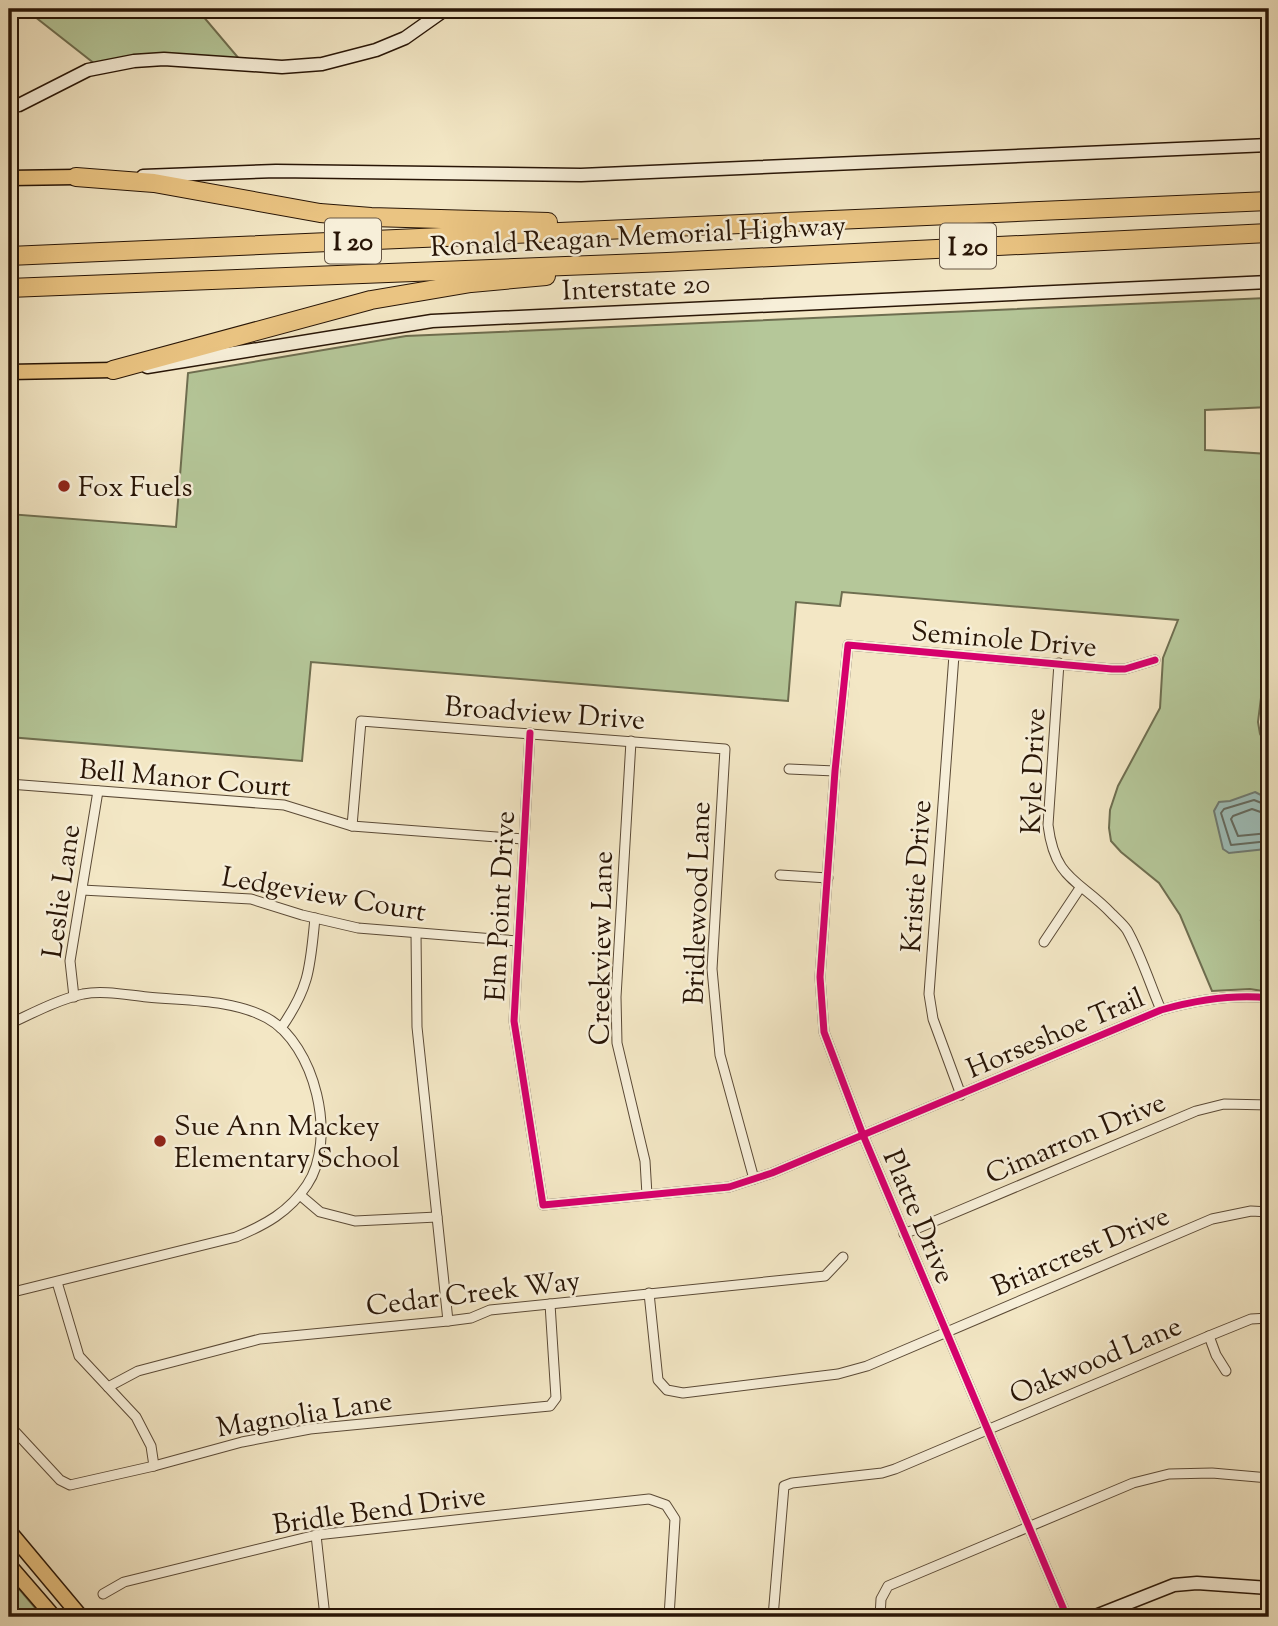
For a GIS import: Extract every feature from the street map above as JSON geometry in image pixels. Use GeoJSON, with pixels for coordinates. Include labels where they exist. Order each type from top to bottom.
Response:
{"type":"FeatureCollection","features":[{"type":"Feature","properties":{"kind":"highway"},"geometry":{"type":"LineString","coordinates":[[76,177],[154,183],[320,213],[371,217],[698,226]]}},
{"type":"Feature","properties":{"kind":"highway","name":"Ronald Reagan Memorial Highway"},"geometry":{"type":"LineString","coordinates":[[9,256],[1269,201]]}},
{"type":"Feature","properties":{"kind":"highway","name":"Ronald Reagan Memorial Highway"},"geometry":{"type":"LineString","coordinates":[[9,288],[667,262],[1269,233]]}},
{"type":"Feature","properties":{"kind":"highway"},"geometry":{"type":"LineString","coordinates":[[113,370],[358,303],[420,290],[667,262]]}},
{"type":"Feature","properties":{"kind":"main road"},"geometry":{"type":"LineString","coordinates":[[9,107],[19,105],[88,69],[134,61],[164,59],[282,66],[322,64],[376,50],[405,38],[446,9]]}},
{"type":"Feature","properties":{"kind":"main road"},"geometry":{"type":"LineString","coordinates":[[9,178],[276,172],[569,175],[1269,145]]}},
{"type":"Feature","properties":{"kind":"main road","name":"Interstate 20"},"geometry":{"type":"LineString","coordinates":[[9,372],[113,370],[167,365],[432,321],[1269,282]]}},
{"type":"Feature","properties":{"kind":"main road"},"geometry":{"type":"LineString","coordinates":[[9,1531],[81,1617]]}},
{"type":"Feature","properties":{"kind":"main road"},"geometry":{"type":"LineString","coordinates":[[9,1564],[54,1617]]}},
{"type":"Feature","properties":{"kind":"main road"},"geometry":{"type":"LineString","coordinates":[[1093,1617],[1174,1585],[1197,1583],[1269,1588]]}},
{"type":"Feature","properties":{"kind":"street","name":"Seminole Drive"},"geometry":{"type":"LineString","coordinates":[[848,645],[1125,669],[1155,660]]}},
{"type":"Feature","properties":{"kind":"street","name":"Platte Drive"},"geometry":{"type":"LineString","coordinates":[[848,645],[835,771],[820,977],[824,1032],[904,1234],[1067,1617]]}},
{"type":"Feature","properties":{"kind":"street","name":"Kristie Drive"},"geometry":{"type":"LineString","coordinates":[[954,655],[929,994],[933,1018],[961,1094]]}},
{"type":"Feature","properties":{"kind":"street","name":"Kyle Drive"},"geometry":{"type":"LineString","coordinates":[[1059,663],[1048,825],[1050,844],[1056,861],[1067,877],[1106,907],[1126,928],[1161,1010]]}},
{"type":"Feature","properties":{"kind":"street","name":"Broadview Drive"},"geometry":{"type":"LineString","coordinates":[[352,826],[360,721],[725,749]]}},
{"type":"Feature","properties":{"kind":"street","name":"Elm Point Drive"},"geometry":{"type":"LineString","coordinates":[[530,733],[514,1021],[543,1206]]}},
{"type":"Feature","properties":{"kind":"street","name":"Creekview Lane"},"geometry":{"type":"LineString","coordinates":[[631,741],[616,997],[617,1043],[645,1161],[648,1195]]}},
{"type":"Feature","properties":{"kind":"street","name":"Bridlewood Lane"},"geometry":{"type":"LineString","coordinates":[[725,749],[712,980],[720,1055],[754,1179]]}},
{"type":"Feature","properties":{"kind":"street"},"geometry":{"type":"LineString","coordinates":[[789,769],[835,771]]}},
{"type":"Feature","properties":{"kind":"street","name":"Bell Manor Court"},"geometry":{"type":"LineString","coordinates":[[9,784],[284,805],[352,826],[523,839]]}},
{"type":"Feature","properties":{"kind":"street","name":"Leslie Lane"},"geometry":{"type":"LineString","coordinates":[[74,997],[69,961],[98,791]]}},
{"type":"Feature","properties":{"kind":"street"},"geometry":{"type":"LineString","coordinates":[[780,875],[828,878]]}},
{"type":"Feature","properties":{"kind":"street"},"geometry":{"type":"LineString","coordinates":[[1044,942],[1080,888]]}},
{"type":"Feature","properties":{"kind":"street","name":"Ledgeview Court"},"geometry":{"type":"LineString","coordinates":[[82,890],[251,899],[358,928],[518,942]]}},
{"type":"Feature","properties":{"kind":"street"},"geometry":{"type":"LineString","coordinates":[[281,1028],[298,1004],[306,983],[315,918]]}},
{"type":"Feature","properties":{"kind":"street"},"geometry":{"type":"LineString","coordinates":[[416,933],[417,1027],[448,1321]]}},
{"type":"Feature","properties":{"kind":"street"},"geometry":{"type":"LineString","coordinates":[[9,1024],[86,994],[224,1004],[246,1009],[268,1018],[296,1044],[308,1066],[322,1127],[319,1155],[309,1182],[292,1204],[267,1224],[236,1237],[9,1293]]}},
{"type":"Feature","properties":{"kind":"street","name":"Horseshoe Trail"},"geometry":{"type":"LineString","coordinates":[[543,1206],[729,1187],[863,1135],[1161,1010],[1229,997],[1269,998]]}},
{"type":"Feature","properties":{"kind":"street","name":"Cimarron Drive"},"geometry":{"type":"LineString","coordinates":[[904,1234],[1196,1111],[1224,1104],[1269,1105]]}},
{"type":"Feature","properties":{"kind":"street"},"geometry":{"type":"LineString","coordinates":[[300,1195],[320,1212],[355,1221],[437,1217]]}},
{"type":"Feature","properties":{"kind":"street","name":"Briarcrest Drive"},"geometry":{"type":"LineString","coordinates":[[649,1293],[658,1380],[667,1390],[683,1393],[838,1374],[867,1366],[1212,1219],[1251,1211],[1269,1212]]}},
{"type":"Feature","properties":{"kind":"street","name":"Cedar Creek Way"},"geometry":{"type":"LineString","coordinates":[[108,1387],[138,1371],[260,1339],[448,1321],[471,1318],[490,1310],[825,1276],[843,1257]]}},
{"type":"Feature","properties":{"kind":"street"},"geometry":{"type":"LineString","coordinates":[[57,1282],[79,1356],[136,1417],[151,1446],[154,1466]]}},
{"type":"Feature","properties":{"kind":"street","name":"Magnolia Lane"},"geometry":{"type":"LineString","coordinates":[[9,1425],[60,1480],[70,1485],[242,1442],[310,1429],[550,1406],[556,1398],[550,1304]]}},
{"type":"Feature","properties":{"kind":"street","name":"Oakwood Lane"},"geometry":{"type":"LineString","coordinates":[[773,1617],[784,1486],[882,1473],[1251,1319],[1269,1318]]}},
{"type":"Feature","properties":{"kind":"street"},"geometry":{"type":"LineString","coordinates":[[1209,1336],[1226,1371]]}},
{"type":"Feature","properties":{"kind":"street"},"geometry":{"type":"LineString","coordinates":[[880,1617],[881,1599],[888,1586],[1133,1483],[1169,1474],[1269,1478]]}},
{"type":"Feature","properties":{"kind":"street","name":"Bridle Bend Drive"},"geometry":{"type":"LineString","coordinates":[[103,1594],[124,1582],[316,1535],[649,1499],[666,1505],[672,1511],[675,1528],[669,1617]]}},
{"type":"Feature","properties":{"kind":"street"},"geometry":{"type":"LineString","coordinates":[[316,1535],[325,1617]]}},
{"type":"Feature","properties":{"kind":"street"},"geometry":{"type":"LineString","coordinates":[[528,1617],[559,1616]]}},
{"type":"Feature","properties":{"kind":"green space"},"geometry":{"type":"Polygon","coordinates":[[[25,9],[197,9],[241,61],[95,64],[25,9]]]}},
{"type":"Feature","properties":{"kind":"green space"},"geometry":{"type":"Polygon","coordinates":[[[1266,298],[1269,407],[1205,410],[1205,450],[1269,454],[1269,633],[1258,722],[1260,734],[1269,750],[1269,910],[1261,920],[1269,925],[1269,992],[1250,989],[1212,991],[1180,915],[1159,883],[1111,841],[1110,810],[1118,786],[1160,708],[1163,658],[1178,620],[842,592],[840,606],[796,602],[788,701],[311,662],[302,761],[9,737],[9,514],[176,527],[188,373],[406,336],[1266,298]]]}},
{"type":"Feature","properties":{"kind":"green space"},"geometry":{"type":"Polygon","coordinates":[[[9,1577],[43,1617],[9,1617],[9,1577]]]}},
{"type":"Feature","properties":{"kind":"water"},"geometry":{"type":"Polygon","coordinates":[[[1255,792],[1265,797],[1269,804],[1269,845],[1266,849],[1229,853],[1223,849],[1214,811],[1219,802],[1255,792]]]}},
{"type":"Feature","properties":{"kind":"cycle path"},"geometry":{"type":"LineString","coordinates":[[1067,1617],[863,1135],[824,1032],[820,977],[835,771],[848,645],[1112,669],[1125,669],[1155,660]]}},
{"type":"Feature","properties":{"kind":"cycle path"},"geometry":{"type":"LineString","coordinates":[[530,733],[514,1021],[543,1205],[729,1187],[772,1173],[1161,1010],[1215,999],[1269,998]]}},
{"type":"Feature","properties":{"kind":"place","name":"Fox Fuels"},"geometry":{"type":"Point","coordinates":[64,486]}},
{"type":"Feature","properties":{"kind":"place","name":"Sue Ann Mackey Elementary School"},"geometry":{"type":"Point","coordinates":[160,1141]}}]}
